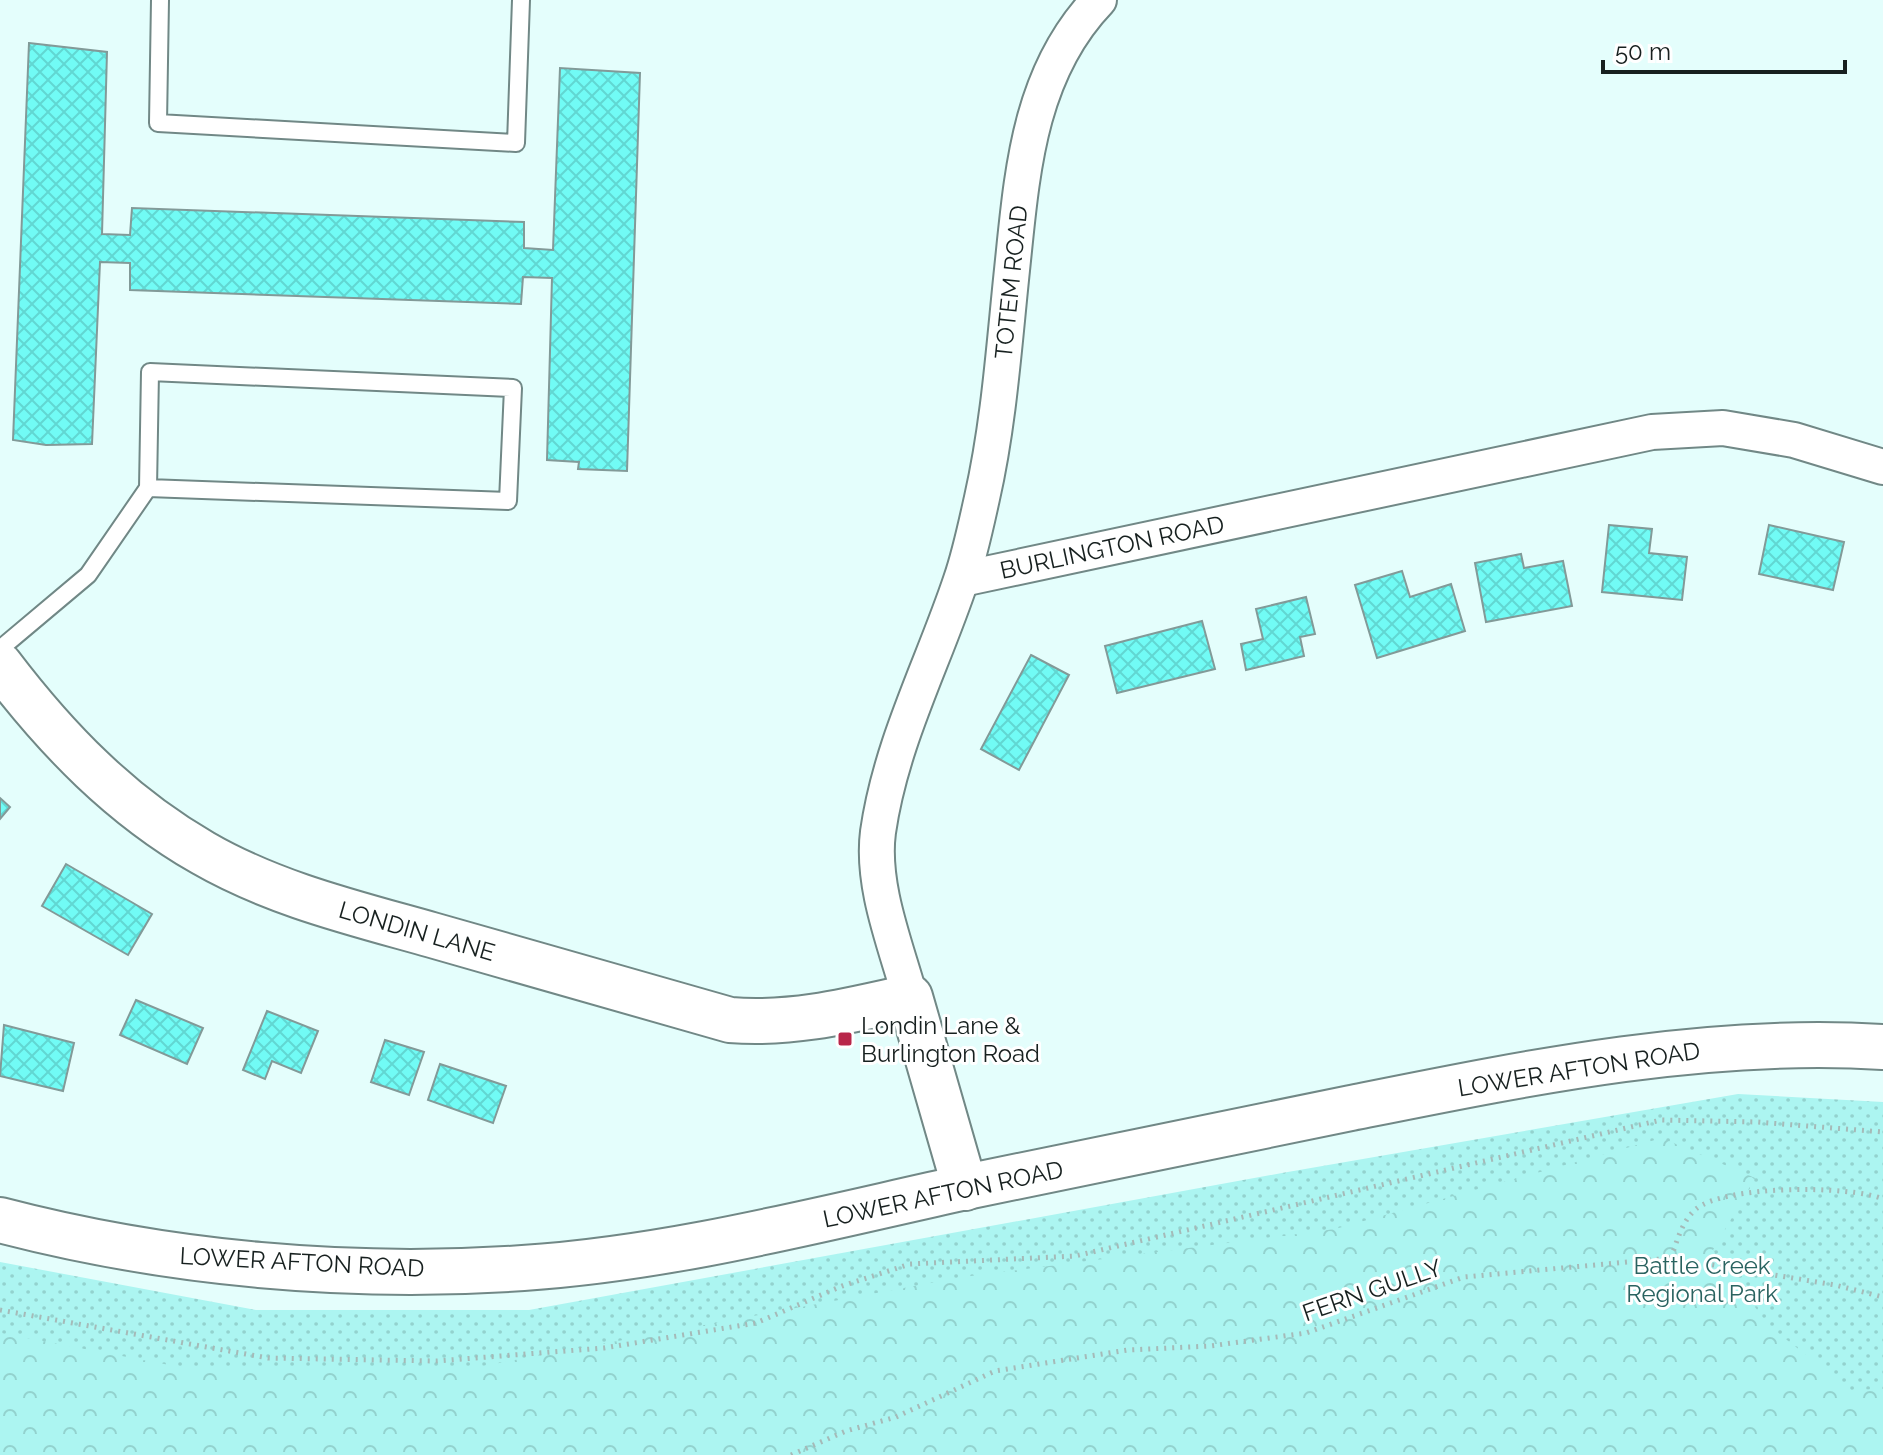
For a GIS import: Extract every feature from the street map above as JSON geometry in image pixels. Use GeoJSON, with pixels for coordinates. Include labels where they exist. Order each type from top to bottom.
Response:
{"type":"FeatureCollection","features":[{"type":"Feature","properties":{"kind":"main road","name":"LONDIN LANE"},"geometry":{"type":"LineString","coordinates":[[0,665],[39,716],[85,765],[145,815],[204,854],[260,881],[327,905],[730,1020],[772,1023],[819,1018],[910,997]]}},
{"type":"Feature","properties":{"kind":"main road"},"geometry":{"type":"LineString","coordinates":[[910,997],[965,1188]]}},
{"type":"Feature","properties":{"kind":"main road","name":"LOWER AFTON ROAD"},"geometry":{"type":"LineString","coordinates":[[0,1220],[152,1253],[393,1271],[525,1268],[763,1234],[965,1188],[1588,1063],[1724,1048],[1883,1047]]}},
{"type":"Feature","properties":{"kind":"street","name":"TOTEM ROAD"},"geometry":{"type":"LineString","coordinates":[[962,579],[996,422],[1023,160],[1032,122],[1057,60],[1083,17],[1099,0]]}},
{"type":"Feature","properties":{"kind":"street","name":"BURLINGTON ROAD"},"geometry":{"type":"LineString","coordinates":[[962,579],[1652,432],[1723,428],[1794,440],[1883,467]]}},
{"type":"Feature","properties":{"kind":"street"},"geometry":{"type":"LineString","coordinates":[[910,997],[885,908],[877,864],[878,832],[901,732],[962,579]]}},
{"type":"Feature","properties":{"kind":"lane"},"geometry":{"type":"LineString","coordinates":[[160,0],[158,123],[516,143],[521,0]]}},
{"type":"Feature","properties":{"kind":"lane"},"geometry":{"type":"LineString","coordinates":[[0,649],[88,575],[148,488],[150,372],[513,388],[508,501],[148,488]]}},
{"type":"Feature","properties":{"kind":"path"},"geometry":{"type":"LineString","coordinates":[[0,1310],[53,1322],[268,1358],[436,1361],[604,1348],[756,1323],[842,1286],[910,1264],[1075,1256],[1661,1120],[1757,1122],[1883,1132]]}},
{"type":"Feature","properties":{"kind":"path"},"geometry":{"type":"LineString","coordinates":[[1671,1258],[1680,1231],[1697,1208],[1730,1196],[1759,1189],[1797,1192],[1841,1190],[1883,1199]]}},
{"type":"Feature","properties":{"kind":"path","name":"FERN GULLY"},"geometry":{"type":"LineString","coordinates":[[791,1455],[846,1431],[896,1417],[995,1371],[1128,1350],[1210,1346],[1306,1333],[1464,1277],[1671,1258],[1835,1285],[1883,1297]]}},
{"type":"Feature","properties":{"kind":"green space","name":"Battle Creek Regional Park"},"geometry":{"type":"Polygon","coordinates":[[[1738,1094],[1883,1102],[1883,1455],[0,1455],[0,1262],[256,1310],[529,1310],[1282,1173],[1738,1094]]]}},
{"type":"Feature","properties":{"kind":"green space","name":"Battle Creek Regional Park"},"geometry":{"type":"Polygon","coordinates":[[[1662,1138],[1755,1178],[1713,1250],[1769,1326],[1851,1390],[1883,1389],[1883,1455],[0,1455],[0,1333],[180,1367],[472,1368],[963,1277],[1335,1229],[1662,1138]]]}},
{"type":"Feature","properties":{"kind":"building"},"geometry":{"type":"Polygon","coordinates":[[[29,43],[107,52],[102,234],[130,235],[132,208],[524,222],[524,248],[553,250],[560,68],[640,73],[627,471],[578,469],[579,462],[547,460],[552,278],[523,277],[521,304],[130,290],[130,263],[100,262],[92,444],[46,445],[13,440],[29,43]]]}},
{"type":"Feature","properties":{"kind":"building"},"geometry":{"type":"Polygon","coordinates":[[[1609,525],[1652,529],[1649,553],[1687,557],[1682,600],[1602,592],[1609,525]]]}},
{"type":"Feature","properties":{"kind":"building"},"geometry":{"type":"Polygon","coordinates":[[[1769,525],[1844,542],[1833,590],[1759,574],[1769,525]]]}},
{"type":"Feature","properties":{"kind":"building"},"geometry":{"type":"Polygon","coordinates":[[[1521,554],[1524,568],[1563,561],[1572,606],[1486,622],[1475,563],[1521,554]]]}},
{"type":"Feature","properties":{"kind":"building"},"geometry":{"type":"Polygon","coordinates":[[[1402,571],[1410,597],[1451,584],[1465,631],[1377,658],[1355,585],[1402,571]]]}},
{"type":"Feature","properties":{"kind":"building"},"geometry":{"type":"Polygon","coordinates":[[[1306,597],[1315,634],[1300,637],[1304,656],[1246,670],[1241,644],[1263,639],[1256,609],[1306,597]]]}},
{"type":"Feature","properties":{"kind":"building"},"geometry":{"type":"Polygon","coordinates":[[[1202,621],[1215,669],[1117,693],[1105,646],[1202,621]]]}},
{"type":"Feature","properties":{"kind":"building"},"geometry":{"type":"Polygon","coordinates":[[[1031,655],[1069,675],[1019,770],[981,749],[1031,655]]]}},
{"type":"Feature","properties":{"kind":"building"},"geometry":{"type":"Polygon","coordinates":[[[0,798],[10,807],[0,819],[0,798]]]}},
{"type":"Feature","properties":{"kind":"building"},"geometry":{"type":"Polygon","coordinates":[[[66,864],[152,914],[128,955],[42,906],[66,864]]]}},
{"type":"Feature","properties":{"kind":"building"},"geometry":{"type":"Polygon","coordinates":[[[136,1000],[203,1028],[187,1064],[120,1035],[136,1000]]]}},
{"type":"Feature","properties":{"kind":"building"},"geometry":{"type":"Polygon","coordinates":[[[267,1011],[318,1031],[301,1073],[272,1061],[265,1079],[243,1070],[267,1011]]]}},
{"type":"Feature","properties":{"kind":"building"},"geometry":{"type":"Polygon","coordinates":[[[4,1025],[74,1043],[63,1091],[0,1076],[4,1025]]]}},
{"type":"Feature","properties":{"kind":"building"},"geometry":{"type":"Polygon","coordinates":[[[385,1040],[424,1052],[409,1095],[371,1082],[385,1040]]]}},
{"type":"Feature","properties":{"kind":"building"},"geometry":{"type":"Polygon","coordinates":[[[440,1064],[506,1086],[493,1123],[428,1100],[440,1064]]]}},
{"type":"Feature","properties":{"kind":"place","name":"Londin Lane & Burlington Road"},"geometry":{"type":"Point","coordinates":[845,1039]}}]}
